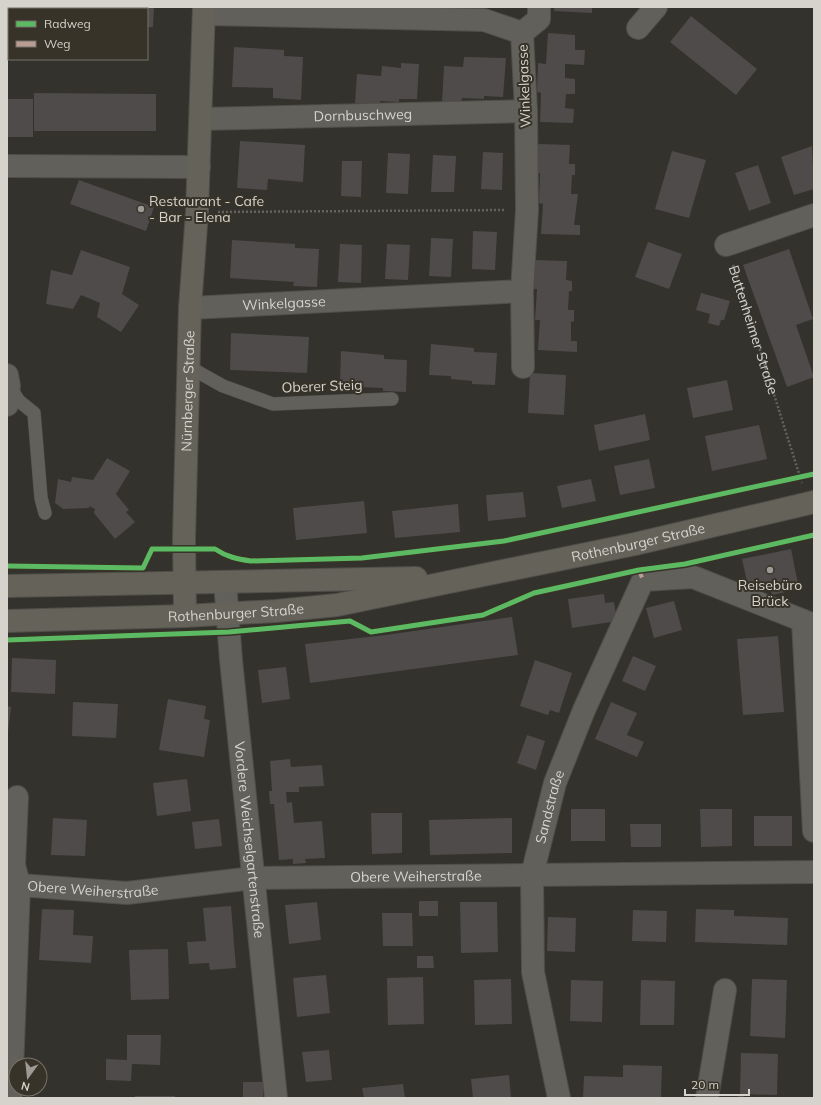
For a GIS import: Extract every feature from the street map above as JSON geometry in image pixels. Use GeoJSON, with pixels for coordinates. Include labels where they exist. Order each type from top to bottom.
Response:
{"type":"FeatureCollection","features":[{"type":"Feature","properties":{"kind":"main road","name":"Nürnberger Straße"},"geometry":{"type":"LineString","coordinates":[[185,616],[184,538],[190,308],[197,212],[204,10]]}},
{"type":"Feature","properties":{"kind":"main road","name":"Rothenburger Straße"},"geometry":{"type":"LineString","coordinates":[[7,621],[228,614],[337,605],[462,578],[635,544],[811,503]]}},
{"type":"Feature","properties":{"kind":"main road","name":"Rothenburger Straße"},"geometry":{"type":"LineString","coordinates":[[7,586],[462,578]]}},
{"type":"Feature","properties":{"kind":"street"},"geometry":{"type":"LineString","coordinates":[[522,33],[538,19],[539,7]]}},
{"type":"Feature","properties":{"kind":"street"},"geometry":{"type":"LineString","coordinates":[[638,28],[656,7]]}},
{"type":"Feature","properties":{"kind":"street","name":"Winkelgasse"},"geometry":{"type":"LineString","coordinates":[[204,10],[484,20],[522,33],[526,111],[527,210],[522,291],[523,367]]}},
{"type":"Feature","properties":{"kind":"street","name":"Dornbuschweg"},"geometry":{"type":"LineString","coordinates":[[201,119],[526,111]]}},
{"type":"Feature","properties":{"kind":"street"},"geometry":{"type":"LineString","coordinates":[[7,166],[199,167]]}},
{"type":"Feature","properties":{"kind":"street"},"geometry":{"type":"LineString","coordinates":[[726,245],[814,215]]}},
{"type":"Feature","properties":{"kind":"street","name":"Winkelgasse"},"geometry":{"type":"LineString","coordinates":[[190,308],[522,291]]}},
{"type":"Feature","properties":{"kind":"street","name":"Sandstraße"},"geometry":{"type":"LineString","coordinates":[[559,1098],[533,972],[532,876],[555,783],[584,710],[643,580],[693,577],[809,623]]}},
{"type":"Feature","properties":{"kind":"street","name":"Vordere Weichselgartenstraße"},"geometry":{"type":"LineString","coordinates":[[226,582],[253,878],[276,1098]]}},
{"type":"Feature","properties":{"kind":"street"},"geometry":{"type":"LineString","coordinates":[[809,623],[814,832]]}},
{"type":"Feature","properties":{"kind":"street"},"geometry":{"type":"LineString","coordinates":[[11,1098],[19,885],[14,865],[17,797]]}},
{"type":"Feature","properties":{"kind":"street","name":"Obere Weiherstraße"},"geometry":{"type":"LineString","coordinates":[[19,885],[127,893],[253,878],[814,872]]}},
{"type":"Feature","properties":{"kind":"street"},"geometry":{"type":"LineString","coordinates":[[707,1098],[725,990]]}},
{"type":"Feature","properties":{"kind":"lane","name":"Oberer Steig"},"geometry":{"type":"LineString","coordinates":[[189,367],[223,386],[273,404],[392,399]]}},
{"type":"Feature","properties":{"kind":"lane"},"geometry":{"type":"LineString","coordinates":[[8,389],[19,401],[34,413],[40,498],[45,513]]}},
{"type":"Feature","properties":{"kind":"path"},"geometry":{"type":"LineString","coordinates":[[197,212],[527,210]]}},
{"type":"Feature","properties":{"kind":"building"},"geometry":{"type":"Polygon","coordinates":[[[7,7],[44,7],[8,8],[7,23],[7,7]]]}},
{"type":"Feature","properties":{"kind":"building"},"geometry":{"type":"Polygon","coordinates":[[[154,7],[153,27],[148,27],[148,8],[111,8],[154,7]]]}},
{"type":"Feature","properties":{"kind":"building"},"geometry":{"type":"Polygon","coordinates":[[[554,7],[592,7],[592,13],[554,11],[554,7]]]}},
{"type":"Feature","properties":{"kind":"building"},"geometry":{"type":"Polygon","coordinates":[[[691,16],[757,69],[736,95],[670,42],[691,16]]]}},
{"type":"Feature","properties":{"kind":"building"},"geometry":{"type":"Polygon","coordinates":[[[548,33],[575,35],[575,50],[585,50],[584,65],[565,64],[565,78],[575,79],[575,94],[566,94],[565,108],[574,109],[573,123],[540,122],[541,93],[537,92],[538,63],[546,64],[548,33]]]}},
{"type":"Feature","properties":{"kind":"building"},"geometry":{"type":"Polygon","coordinates":[[[234,47],[284,50],[284,56],[303,57],[301,100],[273,98],[273,88],[232,87],[234,47]]]}},
{"type":"Feature","properties":{"kind":"building"},"geometry":{"type":"Polygon","coordinates":[[[464,57],[506,58],[503,97],[484,96],[484,99],[462,98],[461,103],[442,102],[444,66],[463,67],[464,57]]]}},
{"type":"Feature","properties":{"kind":"building"},"geometry":{"type":"Polygon","coordinates":[[[401,63],[419,64],[417,99],[399,99],[399,102],[380,101],[380,105],[355,103],[357,74],[381,76],[382,66],[401,68],[401,63]]]}},
{"type":"Feature","properties":{"kind":"building"},"geometry":{"type":"Polygon","coordinates":[[[34,93],[156,94],[156,131],[34,131],[34,93]]]}},
{"type":"Feature","properties":{"kind":"building"},"geometry":{"type":"Polygon","coordinates":[[[7,99],[33,99],[33,137],[7,137],[7,99]]]}},
{"type":"Feature","properties":{"kind":"building"},"geometry":{"type":"Polygon","coordinates":[[[240,141],[305,145],[303,182],[268,179],[267,190],[237,188],[240,141]]]}},
{"type":"Feature","properties":{"kind":"building"},"geometry":{"type":"Polygon","coordinates":[[[538,144],[570,145],[569,164],[575,164],[575,175],[572,175],[571,194],[578,194],[574,225],[580,225],[580,235],[541,234],[543,204],[539,203],[540,173],[536,173],[538,144]]]}},
{"type":"Feature","properties":{"kind":"building"},"geometry":{"type":"Polygon","coordinates":[[[812,146],[814,189],[794,195],[781,157],[812,146]]]}},
{"type":"Feature","properties":{"kind":"building"},"geometry":{"type":"Polygon","coordinates":[[[672,151],[706,160],[689,218],[655,209],[672,151]]]}},
{"type":"Feature","properties":{"kind":"building"},"geometry":{"type":"Polygon","coordinates":[[[483,152],[503,153],[502,190],[481,189],[483,152]]]}},
{"type":"Feature","properties":{"kind":"building"},"geometry":{"type":"Polygon","coordinates":[[[388,153],[410,154],[408,194],[386,193],[388,153]]]}},
{"type":"Feature","properties":{"kind":"building"},"geometry":{"type":"Polygon","coordinates":[[[433,155],[456,156],[454,192],[431,192],[433,155]]]}},
{"type":"Feature","properties":{"kind":"building"},"geometry":{"type":"Polygon","coordinates":[[[342,161],[362,161],[361,197],[341,196],[342,161]]]}},
{"type":"Feature","properties":{"kind":"building"},"geometry":{"type":"Polygon","coordinates":[[[758,165],[771,203],[749,211],[735,173],[758,165]]]}},
{"type":"Feature","properties":{"kind":"building"},"geometry":{"type":"Polygon","coordinates":[[[79,180],[154,207],[146,231],[70,204],[79,180]]]}},
{"type":"Feature","properties":{"kind":"building"},"geometry":{"type":"Polygon","coordinates":[[[473,231],[497,232],[495,270],[472,269],[473,231]]]}},
{"type":"Feature","properties":{"kind":"building"},"geometry":{"type":"Polygon","coordinates":[[[431,238],[453,239],[451,277],[429,276],[431,238]]]}},
{"type":"Feature","properties":{"kind":"building"},"geometry":{"type":"Polygon","coordinates":[[[232,240],[295,244],[295,248],[319,249],[317,287],[293,286],[294,282],[230,278],[232,240]]]}},
{"type":"Feature","properties":{"kind":"building"},"geometry":{"type":"Polygon","coordinates":[[[648,242],[682,254],[669,289],[635,277],[648,242]]]}},
{"type":"Feature","properties":{"kind":"building"},"geometry":{"type":"Polygon","coordinates":[[[340,244],[362,245],[361,283],[338,282],[340,244]]]}},
{"type":"Feature","properties":{"kind":"building"},"geometry":{"type":"Polygon","coordinates":[[[387,244],[410,245],[408,280],[385,279],[387,244]]]}},
{"type":"Feature","properties":{"kind":"building"},"geometry":{"type":"Polygon","coordinates":[[[789,249],[813,319],[796,325],[814,377],[787,387],[743,265],[789,249]]]}},
{"type":"Feature","properties":{"kind":"building"},"geometry":{"type":"Polygon","coordinates":[[[81,250],[130,267],[122,294],[139,305],[121,332],[97,317],[100,303],[81,295],[73,309],[46,304],[51,270],[72,275],[81,250]]]}},
{"type":"Feature","properties":{"kind":"building"},"geometry":{"type":"Polygon","coordinates":[[[535,260],[567,261],[566,280],[572,281],[572,291],[569,291],[568,310],[574,310],[574,321],[571,322],[571,341],[577,341],[577,352],[538,350],[540,320],[535,320],[537,289],[533,289],[535,260]]]}},
{"type":"Feature","properties":{"kind":"building"},"geometry":{"type":"Polygon","coordinates":[[[701,293],[730,301],[724,320],[721,320],[719,326],[708,323],[710,314],[696,310],[701,293]]]}},
{"type":"Feature","properties":{"kind":"building"},"geometry":{"type":"Polygon","coordinates":[[[231,333],[309,337],[307,373],[230,370],[231,333]]]}},
{"type":"Feature","properties":{"kind":"building"},"geometry":{"type":"Polygon","coordinates":[[[431,344],[474,348],[474,352],[497,353],[495,385],[472,384],[472,381],[451,379],[451,376],[429,375],[431,344]]]}},
{"type":"Feature","properties":{"kind":"building"},"geometry":{"type":"Polygon","coordinates":[[[341,351],[384,355],[384,359],[407,360],[406,392],[383,391],[383,388],[361,387],[361,383],[340,382],[341,351]]]}},
{"type":"Feature","properties":{"kind":"building"},"geometry":{"type":"Polygon","coordinates":[[[530,373],[566,375],[564,415],[528,413],[530,373]]]}},
{"type":"Feature","properties":{"kind":"building"},"geometry":{"type":"Polygon","coordinates":[[[727,380],[733,410],[693,418],[687,388],[727,380]]]}},
{"type":"Feature","properties":{"kind":"building"},"geometry":{"type":"Polygon","coordinates":[[[645,414],[650,440],[599,451],[594,425],[645,414]]]}},
{"type":"Feature","properties":{"kind":"building"},"geometry":{"type":"Polygon","coordinates":[[[759,425],[767,459],[712,471],[705,436],[759,425]]]}},
{"type":"Feature","properties":{"kind":"building"},"geometry":{"type":"Polygon","coordinates":[[[107,458],[130,471],[116,494],[129,510],[126,512],[135,522],[115,539],[94,513],[95,509],[89,506],[89,508],[63,509],[55,503],[58,479],[71,482],[72,477],[93,480],[107,458]]]}},
{"type":"Feature","properties":{"kind":"building"},"geometry":{"type":"Polygon","coordinates":[[[649,459],[655,488],[620,495],[614,466],[649,459]]]}},
{"type":"Feature","properties":{"kind":"building"},"geometry":{"type":"Polygon","coordinates":[[[591,479],[596,501],[562,508],[557,486],[591,479]]]}},
{"type":"Feature","properties":{"kind":"building"},"geometry":{"type":"Polygon","coordinates":[[[523,492],[526,517],[488,521],[486,495],[523,492]]]}},
{"type":"Feature","properties":{"kind":"building"},"geometry":{"type":"Polygon","coordinates":[[[364,501],[367,533],[296,540],[293,508],[364,501]]]}},
{"type":"Feature","properties":{"kind":"building"},"geometry":{"type":"Polygon","coordinates":[[[458,504],[460,532],[395,538],[392,511],[458,504]]]}},
{"type":"Feature","properties":{"kind":"building","name":"Reisebüro Brück"},"geometry":{"type":"Polygon","coordinates":[[[791,549],[799,589],[772,595],[769,581],[748,586],[742,559],[791,549]]]}},
{"type":"Feature","properties":{"kind":"building"},"geometry":{"type":"Polygon","coordinates":[[[604,594],[605,603],[614,602],[617,621],[572,628],[568,599],[604,594]]]}},
{"type":"Feature","properties":{"kind":"building"},"geometry":{"type":"Polygon","coordinates":[[[674,601],[682,630],[654,638],[646,608],[674,601]]]}},
{"type":"Feature","properties":{"kind":"building"},"geometry":{"type":"Polygon","coordinates":[[[512,617],[518,655],[310,683],[305,644],[386,635],[512,617]]]}},
{"type":"Feature","properties":{"kind":"building"},"geometry":{"type":"Polygon","coordinates":[[[778,636],[784,712],[743,715],[737,639],[778,636]]]}},
{"type":"Feature","properties":{"kind":"building"},"geometry":{"type":"Polygon","coordinates":[[[633,656],[656,666],[645,691],[622,681],[633,656]]]}},
{"type":"Feature","properties":{"kind":"building"},"geometry":{"type":"Polygon","coordinates":[[[12,658],[56,660],[55,694],[11,692],[12,658]]]}},
{"type":"Feature","properties":{"kind":"building"},"geometry":{"type":"Polygon","coordinates":[[[535,660],[572,673],[559,713],[550,710],[548,715],[520,706],[535,660]]]}},
{"type":"Feature","properties":{"kind":"building"},"geometry":{"type":"Polygon","coordinates":[[[286,667],[290,699],[262,703],[258,670],[286,667]]]}},
{"type":"Feature","properties":{"kind":"building"},"geometry":{"type":"Polygon","coordinates":[[[168,699],[206,706],[204,719],[210,720],[204,757],[159,750],[168,699]]]}},
{"type":"Feature","properties":{"kind":"building"},"geometry":{"type":"Polygon","coordinates":[[[73,702],[118,704],[116,738],[72,736],[73,702]]]}},
{"type":"Feature","properties":{"kind":"building"},"geometry":{"type":"Polygon","coordinates":[[[611,702],[637,713],[627,735],[644,742],[637,757],[595,739],[611,702]]]}},
{"type":"Feature","properties":{"kind":"building"},"geometry":{"type":"Polygon","coordinates":[[[7,706],[11,707],[8,732],[7,732],[7,706]]]}},
{"type":"Feature","properties":{"kind":"building"},"geometry":{"type":"Polygon","coordinates":[[[527,735],[545,741],[536,770],[517,763],[527,735]]]}},
{"type":"Feature","properties":{"kind":"building"},"geometry":{"type":"Polygon","coordinates":[[[290,759],[291,767],[322,765],[324,786],[299,787],[299,792],[286,792],[287,803],[292,802],[294,823],[322,821],[325,858],[305,859],[306,863],[293,864],[293,859],[279,860],[274,804],[270,804],[269,791],[272,791],[270,761],[290,759]]]}},
{"type":"Feature","properties":{"kind":"building"},"geometry":{"type":"Polygon","coordinates":[[[187,779],[191,811],[157,816],[153,783],[187,779]]]}},
{"type":"Feature","properties":{"kind":"building"},"geometry":{"type":"Polygon","coordinates":[[[571,809],[605,809],[605,841],[571,841],[571,809]]]}},
{"type":"Feature","properties":{"kind":"building"},"geometry":{"type":"Polygon","coordinates":[[[700,809],[732,809],[732,846],[701,847],[700,809]]]}},
{"type":"Feature","properties":{"kind":"building"},"geometry":{"type":"Polygon","coordinates":[[[371,813],[402,813],[402,853],[372,854],[371,813]]]}},
{"type":"Feature","properties":{"kind":"building"},"geometry":{"type":"Polygon","coordinates":[[[754,816],[792,816],[792,846],[754,846],[754,816]]]}},
{"type":"Feature","properties":{"kind":"building"},"geometry":{"type":"Polygon","coordinates":[[[53,818],[87,820],[85,856],[51,855],[53,818]]]}},
{"type":"Feature","properties":{"kind":"building"},"geometry":{"type":"Polygon","coordinates":[[[512,818],[512,853],[430,855],[429,820],[512,818]]]}},
{"type":"Feature","properties":{"kind":"building"},"geometry":{"type":"Polygon","coordinates":[[[219,819],[222,846],[195,849],[192,822],[219,819]]]}},
{"type":"Feature","properties":{"kind":"building"},"geometry":{"type":"Polygon","coordinates":[[[630,824],[661,824],[661,847],[631,847],[630,824]]]}},
{"type":"Feature","properties":{"kind":"building"},"geometry":{"type":"Polygon","coordinates":[[[419,901],[438,901],[438,916],[419,916],[419,901]]]}},
{"type":"Feature","properties":{"kind":"building"},"geometry":{"type":"Polygon","coordinates":[[[317,902],[321,940],[289,944],[285,905],[317,902]]]}},
{"type":"Feature","properties":{"kind":"building"},"geometry":{"type":"Polygon","coordinates":[[[460,902],[497,902],[498,952],[461,953],[460,902]]]}},
{"type":"Feature","properties":{"kind":"building"},"geometry":{"type":"Polygon","coordinates":[[[231,906],[236,968],[210,970],[209,963],[189,964],[187,942],[206,941],[203,908],[231,906]]]}},
{"type":"Feature","properties":{"kind":"building"},"geometry":{"type":"Polygon","coordinates":[[[42,909],[74,910],[73,935],[93,936],[91,963],[39,960],[42,909]]]}},
{"type":"Feature","properties":{"kind":"building"},"geometry":{"type":"Polygon","coordinates":[[[696,909],[734,910],[734,916],[788,918],[787,945],[695,942],[696,909]]]}},
{"type":"Feature","properties":{"kind":"building"},"geometry":{"type":"Polygon","coordinates":[[[633,910],[667,911],[666,942],[632,941],[633,910]]]}},
{"type":"Feature","properties":{"kind":"building"},"geometry":{"type":"Polygon","coordinates":[[[382,913],[412,913],[413,946],[383,946],[382,913]]]}},
{"type":"Feature","properties":{"kind":"building"},"geometry":{"type":"Polygon","coordinates":[[[548,917],[576,918],[575,952],[547,951],[548,917]]]}},
{"type":"Feature","properties":{"kind":"building"},"geometry":{"type":"Polygon","coordinates":[[[168,949],[169,999],[131,1000],[129,950],[168,949]]]}},
{"type":"Feature","properties":{"kind":"building"},"geometry":{"type":"Polygon","coordinates":[[[417,956],[433,956],[434,968],[417,968],[417,956]]]}},
{"type":"Feature","properties":{"kind":"building"},"geometry":{"type":"Polygon","coordinates":[[[326,975],[330,1013],[297,1017],[293,978],[326,975]]]}},
{"type":"Feature","properties":{"kind":"building"},"geometry":{"type":"Polygon","coordinates":[[[423,977],[424,1024],[388,1025],[387,978],[423,977]]]}},
{"type":"Feature","properties":{"kind":"building"},"geometry":{"type":"Polygon","coordinates":[[[511,979],[512,1024],[475,1025],[474,980],[511,979]]]}},
{"type":"Feature","properties":{"kind":"building"},"geometry":{"type":"Polygon","coordinates":[[[752,979],[787,980],[785,1038],[750,1036],[752,979]]]}},
{"type":"Feature","properties":{"kind":"building"},"geometry":{"type":"Polygon","coordinates":[[[571,980],[603,981],[602,1022],[570,1021],[571,980]]]}},
{"type":"Feature","properties":{"kind":"building"},"geometry":{"type":"Polygon","coordinates":[[[641,980],[675,981],[674,1025],[640,1025],[641,980]]]}},
{"type":"Feature","properties":{"kind":"building"},"geometry":{"type":"Polygon","coordinates":[[[127,1035],[161,1035],[160,1065],[132,1064],[131,1081],[106,1080],[106,1059],[127,1060],[127,1035]]]}},
{"type":"Feature","properties":{"kind":"building"},"geometry":{"type":"Polygon","coordinates":[[[329,1050],[332,1080],[306,1082],[302,1052],[329,1050]]]}},
{"type":"Feature","properties":{"kind":"building"},"geometry":{"type":"Polygon","coordinates":[[[741,1053],[778,1054],[777,1095],[740,1094],[741,1053]]]}},
{"type":"Feature","properties":{"kind":"building"},"geometry":{"type":"Polygon","coordinates":[[[623,1065],[662,1066],[661,1098],[583,1098],[584,1076],[623,1077],[623,1065]]]}},
{"type":"Feature","properties":{"kind":"building"},"geometry":{"type":"Polygon","coordinates":[[[509,1075],[511,1098],[473,1098],[471,1079],[509,1075]]]}},
{"type":"Feature","properties":{"kind":"building"},"geometry":{"type":"Polygon","coordinates":[[[243,1082],[263,1082],[263,1098],[243,1098],[243,1082]]]}},
{"type":"Feature","properties":{"kind":"building"},"geometry":{"type":"Polygon","coordinates":[[[403,1084],[405,1098],[364,1098],[362,1088],[403,1084]]]}},
{"type":"Feature","properties":{"kind":"building"},"geometry":{"type":"Polygon","coordinates":[[[740,1094],[747,1098],[737,1098],[740,1094]]]}},
{"type":"Feature","properties":{"kind":"building"},"geometry":{"type":"Polygon","coordinates":[[[135,1096],[175,1096],[175,1098],[135,1098],[135,1096]]]}},
{"type":"Feature","properties":{"kind":"marked path"},"geometry":{"type":"LineString","coordinates":[[639,570],[643,580]]}},
{"type":"Feature","properties":{"kind":"cycle path"},"geometry":{"type":"LineString","coordinates":[[7,566],[143,568],[152,549],[215,549],[232,557],[251,561],[362,558],[504,541],[814,474]]}},
{"type":"Feature","properties":{"kind":"cycle path"},"geometry":{"type":"LineString","coordinates":[[7,640],[229,632],[350,621],[371,632],[483,615],[534,593],[639,570],[685,564],[814,535]]}},
{"type":"Feature","properties":{"kind":"place","name":"Restaurant - Cafe - Bar - Elena"},"geometry":{"type":"Point","coordinates":[141,209]}},
{"type":"Feature","properties":{"kind":"place","name":"Reisebüro Brück"},"geometry":{"type":"Point","coordinates":[770,570]}}]}
